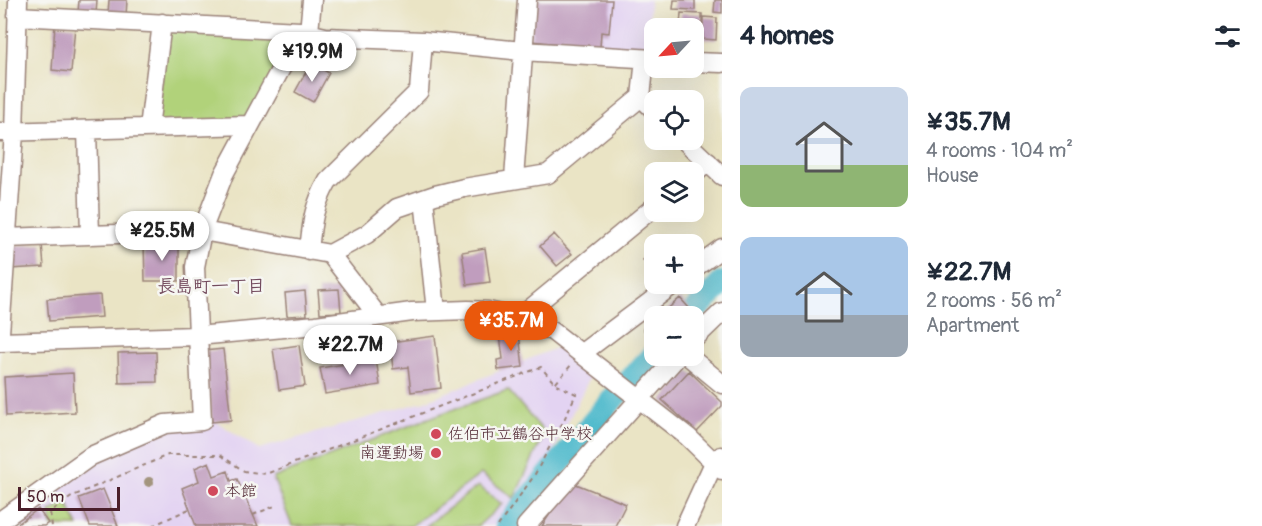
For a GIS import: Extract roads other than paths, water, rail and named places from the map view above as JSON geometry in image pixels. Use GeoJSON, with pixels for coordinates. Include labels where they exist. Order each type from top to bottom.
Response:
{"type":"FeatureCollection","features":[{"type":"Feature","properties":{"kind":"street"},"geometry":{"type":"LineString","coordinates":[[0,521],[91,456],[165,424],[202,421],[195,267],[202,231],[224,174],[250,125],[286,59],[309,32],[312,0]]}},
{"type":"Feature","properties":{"kind":"street"},"geometry":{"type":"LineString","coordinates":[[514,179],[527,0]]}},
{"type":"Feature","properties":{"kind":"street"},"geometry":{"type":"LineString","coordinates":[[0,333],[7,133],[17,8],[162,23],[309,32],[325,37],[423,41],[522,51],[644,59]]}},
{"type":"Feature","properties":{"kind":"street"},"geometry":{"type":"LineString","coordinates":[[149,128],[162,23]]}},
{"type":"Feature","properties":{"kind":"street"},"geometry":{"type":"LineString","coordinates":[[309,251],[313,214],[319,196],[328,181],[419,91],[423,41]]}},
{"type":"Feature","properties":{"kind":"street"},"geometry":{"type":"LineString","coordinates":[[704,62],[722,63]]}},
{"type":"Feature","properties":{"kind":"street"},"geometry":{"type":"LineString","coordinates":[[5,238],[202,231],[330,254],[367,234],[397,208],[464,188],[548,174],[641,97],[645,78]]}},
{"type":"Feature","properties":{"kind":"street"},"geometry":{"type":"LineString","coordinates":[[641,97],[644,100]]}},
{"type":"Feature","properties":{"kind":"street"},"geometry":{"type":"LineString","coordinates":[[7,133],[250,125]]}},
{"type":"Feature","properties":{"kind":"street"},"geometry":{"type":"LineString","coordinates":[[87,130],[90,236]]}},
{"type":"Feature","properties":{"kind":"street"},"geometry":{"type":"LineString","coordinates":[[695,150],[722,176]]}},
{"type":"Feature","properties":{"kind":"street"},"geometry":{"type":"LineString","coordinates":[[704,165],[708,162]]}},
{"type":"Feature","properties":{"kind":"street"},"geometry":{"type":"LineString","coordinates":[[424,199],[436,311]]}},
{"type":"Feature","properties":{"kind":"street"},"geometry":{"type":"LineString","coordinates":[[519,318],[644,215]]}},
{"type":"Feature","properties":{"kind":"street"},"geometry":{"type":"LineString","coordinates":[[704,261],[722,248]]}},
{"type":"Feature","properties":{"kind":"street"},"geometry":{"type":"LineString","coordinates":[[330,254],[378,316]]}},
{"type":"Feature","properties":{"kind":"street"},"geometry":{"type":"LineString","coordinates":[[582,353],[661,294]]}},
{"type":"Feature","properties":{"kind":"street"},"geometry":{"type":"LineString","coordinates":[[0,342],[197,336],[436,311],[488,311],[519,318],[552,331],[611,375],[719,463],[684,526]]}},
{"type":"Feature","properties":{"kind":"street"},"geometry":{"type":"LineString","coordinates":[[704,329],[722,312]]}},
{"type":"Feature","properties":{"kind":"street"},"geometry":{"type":"LineString","coordinates":[[526,526],[636,395],[667,366]]}},
{"type":"Feature","properties":{"kind":"street"},"geometry":{"type":"LineString","coordinates":[[700,366],[722,384]]}},
{"type":"Feature","properties":{"kind":"waterway"},"geometry":{"type":"LineString","coordinates":[[700,306],[722,283]]}},
{"type":"Feature","properties":{"kind":"waterway"},"geometry":{"type":"LineString","coordinates":[[507,526],[644,365]]}},
{"type":"Feature","properties":{"kind":"place","name":"佐伯市立鶴谷中学校"},"geometry":{"type":"Point","coordinates":[436,434]}},
{"type":"Feature","properties":{"kind":"place","name":"南運動場"},"geometry":{"type":"Point","coordinates":[436,453]}},
{"type":"Feature","properties":{"kind":"place","name":"本館"},"geometry":{"type":"Point","coordinates":[213,491]}},
{"type":"Feature","properties":{"kind":"district","name":"長島町一丁目"},"geometry":{"type":"Point","coordinates":[211,286]}}]}
